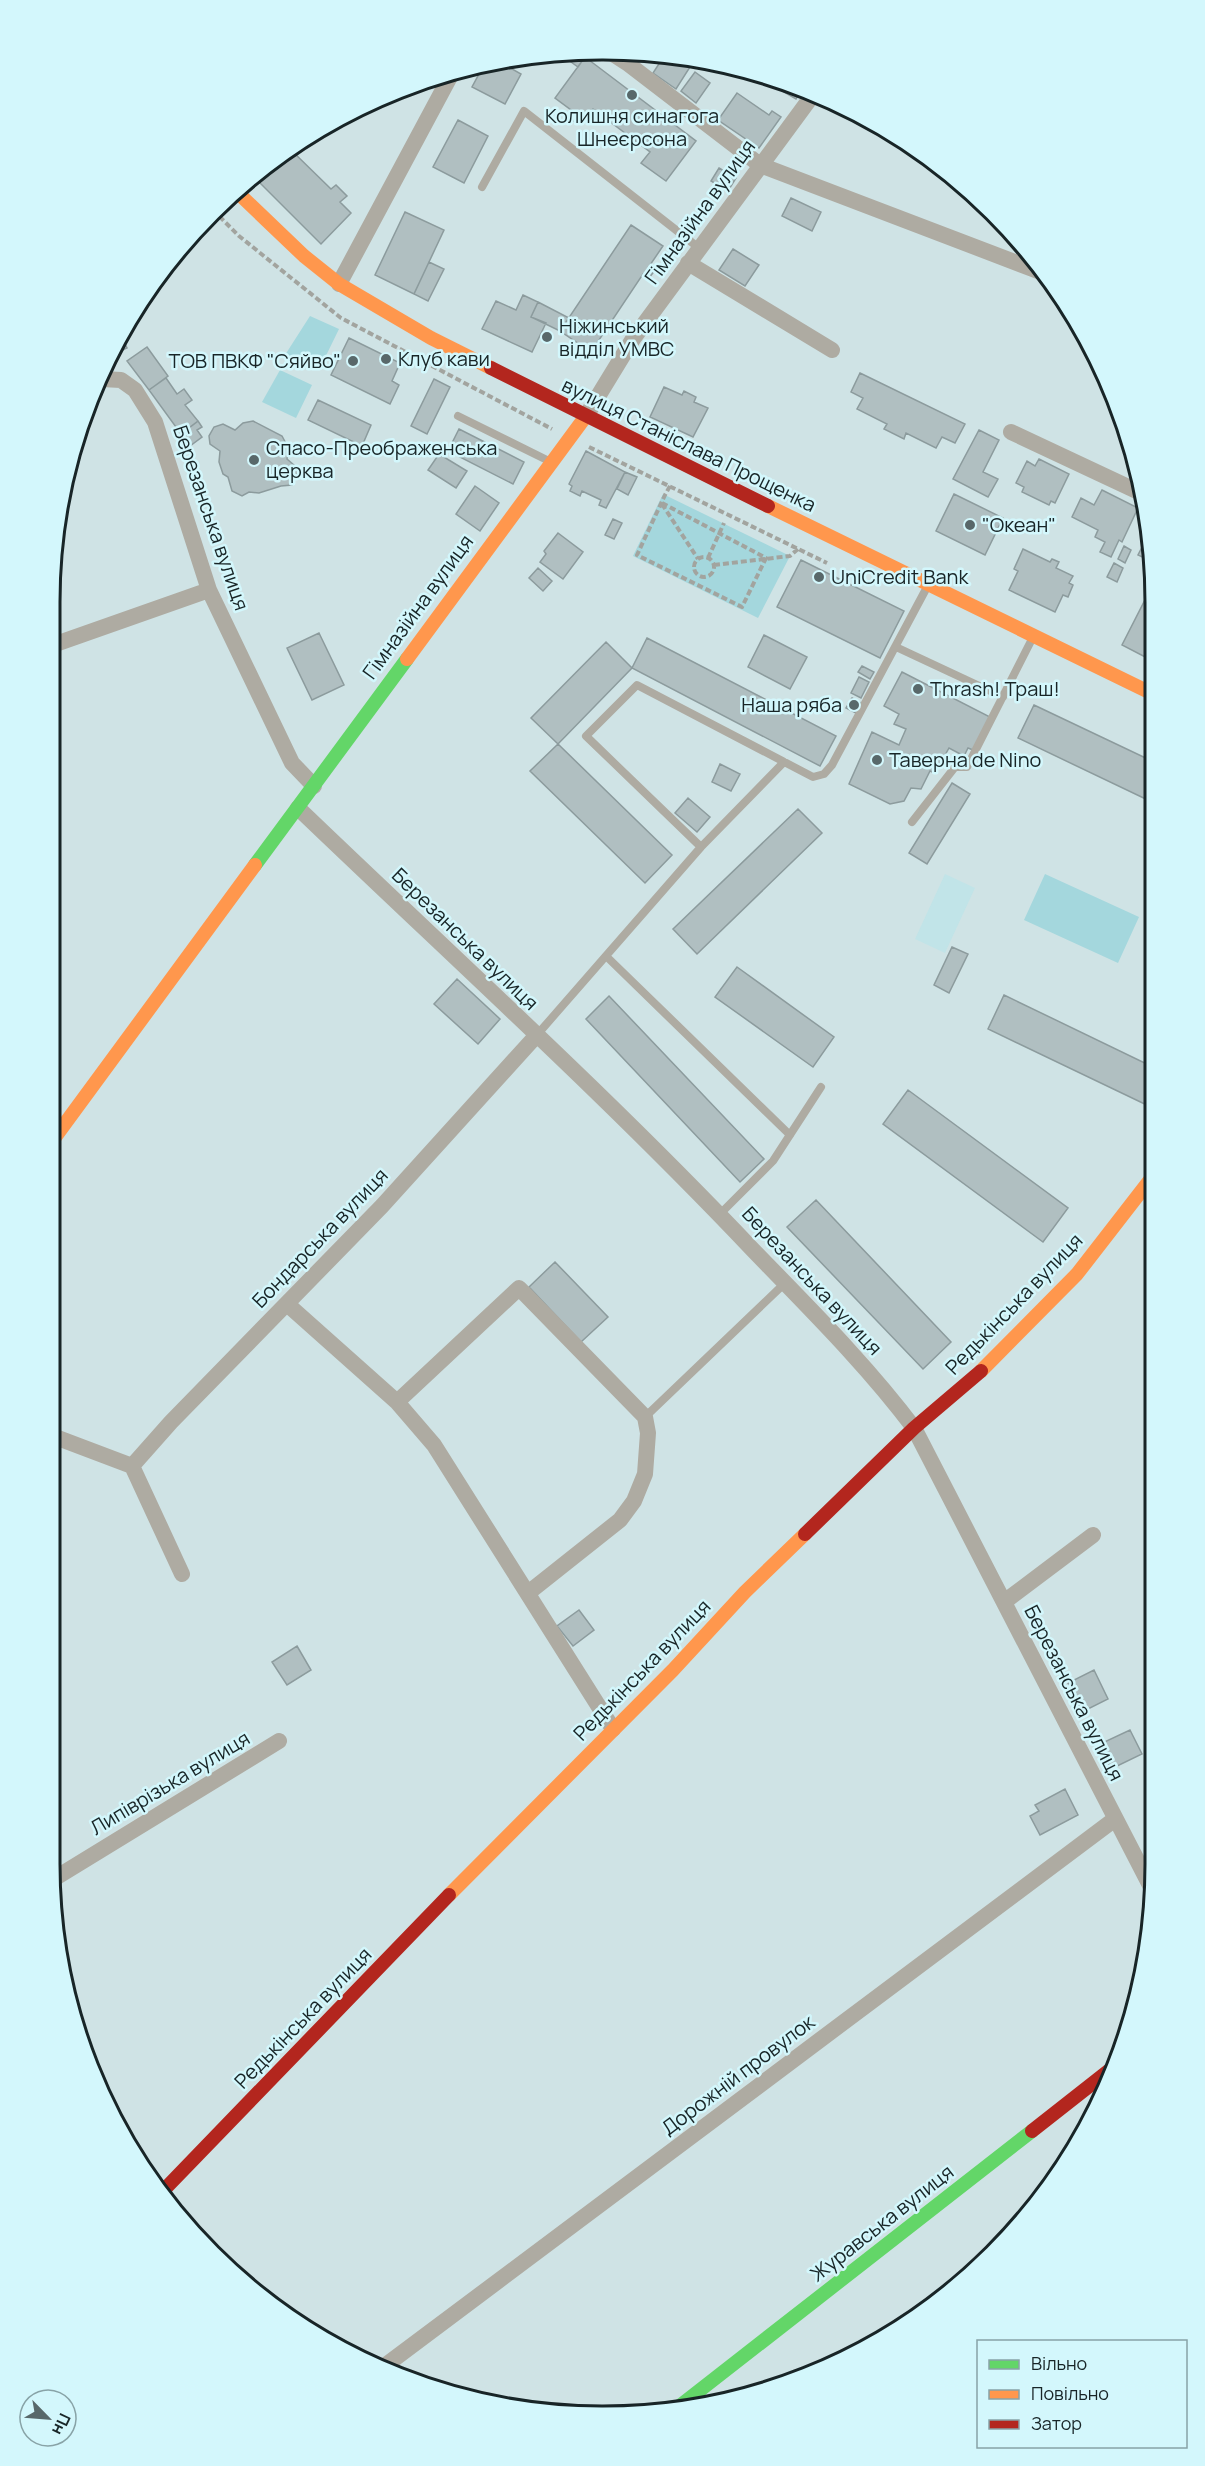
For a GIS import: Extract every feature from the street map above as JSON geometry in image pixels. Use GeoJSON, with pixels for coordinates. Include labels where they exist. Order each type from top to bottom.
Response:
{"type":"FeatureCollection","features":[{"type":"Feature","properties":{"kind":"street"},"geometry":{"type":"LineString","coordinates":[[623,61],[760,165],[1029,268]]}},
{"type":"Feature","properties":{"kind":"street"},"geometry":{"type":"LineString","coordinates":[[339,284],[447,83]]}},
{"type":"Feature","properties":{"kind":"street","name":"Гімназійна вулиця"},"geometry":{"type":"LineString","coordinates":[[60,1129],[586,416],[633,339],[809,100]]}},
{"type":"Feature","properties":{"kind":"street","name":"вулиця Станіслава Прощенка"},"geometry":{"type":"LineString","coordinates":[[243,197],[304,256],[339,284],[431,338],[927,585],[1145,690]]}},
{"type":"Feature","properties":{"kind":"street"},"geometry":{"type":"LineString","coordinates":[[688,263],[832,350]]}},
{"type":"Feature","properties":{"kind":"street","name":"Березанська вулиця"},"geometry":{"type":"LineString","coordinates":[[108,380],[121,380],[135,390],[154,422],[209,590],[292,763],[314,786]]}},
{"type":"Feature","properties":{"kind":"street"},"geometry":{"type":"LineString","coordinates":[[1011,432],[1133,489]]}},
{"type":"Feature","properties":{"kind":"street"},"geometry":{"type":"LineString","coordinates":[[60,642],[209,590]]}},
{"type":"Feature","properties":{"kind":"street","name":"Березанська вулиця"},"geometry":{"type":"LineString","coordinates":[[298,808],[720,1214],[888,1393],[914,1428],[1145,1875]]}},
{"type":"Feature","properties":{"kind":"street","name":"Бондарська вулиця"},"geometry":{"type":"LineString","coordinates":[[132,1466],[171,1422],[382,1206],[536,1036]]}},
{"type":"Feature","properties":{"kind":"street","name":"Редькінська вулиця"},"geometry":{"type":"LineString","coordinates":[[167,2187],[674,1670],[745,1592],[914,1428],[992,1361],[1077,1274],[1145,1186]]}},
{"type":"Feature","properties":{"kind":"street"},"geometry":{"type":"LineString","coordinates":[[397,1402],[519,1288],[645,1418],[648,1433],[645,1474],[634,1501],[621,1520],[528,1593]]}},
{"type":"Feature","properties":{"kind":"street"},"geometry":{"type":"LineString","coordinates":[[287,1304],[397,1402],[434,1445],[613,1730]]}},
{"type":"Feature","properties":{"kind":"street"},"geometry":{"type":"LineString","coordinates":[[60,1439],[132,1466],[182,1574]]}},
{"type":"Feature","properties":{"kind":"street"},"geometry":{"type":"LineString","coordinates":[[1004,1602],[1094,1535]]}},
{"type":"Feature","properties":{"kind":"street","name":"Липіврізька вулиця"},"geometry":{"type":"LineString","coordinates":[[60,1875],[279,1742]]}},
{"type":"Feature","properties":{"kind":"street","name":"Дорожній провулок"},"geometry":{"type":"LineString","coordinates":[[389,2362],[1115,1819]]}},
{"type":"Feature","properties":{"kind":"street","name":"Журавська вулиця"},"geometry":{"type":"LineString","coordinates":[[689,2399],[1102,2076]]}},
{"type":"Feature","properties":{"kind":"lane"},"geometry":{"type":"LineString","coordinates":[[482,188],[524,111],[699,248]]}},
{"type":"Feature","properties":{"kind":"lane"},"geometry":{"type":"LineString","coordinates":[[458,416],[551,462]]}},
{"type":"Feature","properties":{"kind":"lane"},"geometry":{"type":"LineString","coordinates":[[701,847],[586,736],[638,685],[813,777],[824,774],[832,765],[927,585]]}},
{"type":"Feature","properties":{"kind":"lane"},"geometry":{"type":"LineString","coordinates":[[912,822],[955,767],[967,767],[1034,636]]}},
{"type":"Feature","properties":{"kind":"lane"},"geometry":{"type":"LineString","coordinates":[[896,647],[1003,697]]}},
{"type":"Feature","properties":{"kind":"lane"},"geometry":{"type":"LineString","coordinates":[[536,1036],[701,847],[784,762]]}},
{"type":"Feature","properties":{"kind":"lane"},"geometry":{"type":"LineString","coordinates":[[606,956],[790,1136]]}},
{"type":"Feature","properties":{"kind":"lane"},"geometry":{"type":"LineString","coordinates":[[720,1214],[773,1161],[820,1088]]}},
{"type":"Feature","properties":{"kind":"lane"},"geometry":{"type":"LineString","coordinates":[[645,1418],[785,1283]]}},
{"type":"Feature","properties":{"kind":"path"},"geometry":{"type":"LineString","coordinates":[[569,437],[838,567]]}},
{"type":"Feature","properties":{"kind":"path"},"geometry":{"type":"LineString","coordinates":[[670,486],[637,555],[742,607],[766,558]]}},
{"type":"Feature","properties":{"kind":"path"},"geometry":{"type":"LineString","coordinates":[[662,503],[766,558]]}},
{"type":"Feature","properties":{"kind":"path"},"geometry":{"type":"LineString","coordinates":[[662,503],[698,559]]}},
{"type":"Feature","properties":{"kind":"path"},"geometry":{"type":"LineString","coordinates":[[708,558],[724,523]]}},
{"type":"Feature","properties":{"kind":"path"},"geometry":{"type":"LineString","coordinates":[[714,565],[790,556],[798,549]]}},
{"type":"Feature","properties":{"kind":"path"},"geometry":{"type":"LineString","coordinates":[[698,559],[708,558]]}},
{"type":"Feature","properties":{"kind":"path"},"geometry":{"type":"LineString","coordinates":[[708,558],[714,565]]}},
{"type":"Feature","properties":{"kind":"path"},"geometry":{"type":"LineString","coordinates":[[698,559],[694,567],[697,574],[702,577],[711,574],[714,565]]}},
{"type":"Feature","properties":{"kind":"shaded area"},"geometry":{"type":"Polygon","coordinates":[[[310,316],[339,329],[319,370],[285,355],[310,316]]]}},
{"type":"Feature","properties":{"kind":"shaded area"},"geometry":{"type":"Polygon","coordinates":[[[280,370],[312,385],[296,418],[262,402],[280,370]]]}},
{"type":"Feature","properties":{"kind":"shaded area"},"geometry":{"type":"Polygon","coordinates":[[[663,494],[790,556],[758,618],[633,556],[663,494]]]}},
{"type":"Feature","properties":{"kind":"shaded area"},"geometry":{"type":"Polygon","coordinates":[[[945,874],[975,888],[945,953],[915,939],[945,874]]]}},
{"type":"Feature","properties":{"kind":"shaded area"},"geometry":{"type":"Polygon","coordinates":[[[1045,874],[1139,917],[1118,963],[1024,920],[1045,874]]]}},
{"type":"Feature","properties":{"kind":"building"},"geometry":{"type":"Polygon","coordinates":[[[589,60],[696,141],[666,181],[641,163],[650,152],[593,109],[584,120],[581,118],[577,123],[570,119],[575,113],[555,98],[582,61],[589,60]]]}},
{"type":"Feature","properties":{"kind":"building"},"geometry":{"type":"Polygon","coordinates":[[[570,61],[583,61],[578,67],[570,61]]]}},
{"type":"Feature","properties":{"kind":"building"},"geometry":{"type":"Polygon","coordinates":[[[659,63],[690,67],[676,89],[653,73],[659,63]]]}},
{"type":"Feature","properties":{"kind":"building"},"geometry":{"type":"Polygon","coordinates":[[[510,68],[521,74],[505,104],[472,87],[479,74],[510,68]]]}},
{"type":"Feature","properties":{"kind":"building"},"geometry":{"type":"Polygon","coordinates":[[[695,72],[710,83],[696,103],[681,91],[695,72]]]}},
{"type":"Feature","properties":{"kind":"building"},"geometry":{"type":"Polygon","coordinates":[[[782,91],[797,96],[796,99],[782,91]]]}},
{"type":"Feature","properties":{"kind":"building"},"geometry":{"type":"Polygon","coordinates":[[[737,93],[769,115],[772,111],[781,117],[759,148],[718,120],[737,93]]]}},
{"type":"Feature","properties":{"kind":"building"},"geometry":{"type":"Polygon","coordinates":[[[458,120],[488,136],[464,183],[433,167],[458,120]]]}},
{"type":"Feature","properties":{"kind":"building"},"geometry":{"type":"Polygon","coordinates":[[[296,155],[331,189],[336,185],[347,196],[340,202],[351,213],[321,244],[260,183],[296,155]]]}},
{"type":"Feature","properties":{"kind":"building"},"geometry":{"type":"Polygon","coordinates":[[[719,168],[736,178],[728,191],[711,181],[719,168]]]}},
{"type":"Feature","properties":{"kind":"building"},"geometry":{"type":"Polygon","coordinates":[[[791,198],[821,212],[812,231],[782,216],[791,198]]]}},
{"type":"Feature","properties":{"kind":"building"},"geometry":{"type":"Polygon","coordinates":[[[405,212],[444,230],[414,294],[375,275],[405,212]]]}},
{"type":"Feature","properties":{"kind":"building"},"geometry":{"type":"Polygon","coordinates":[[[631,225],[663,246],[650,265],[656,269],[649,278],[643,274],[591,352],[560,331],[631,225]]]}},
{"type":"Feature","properties":{"kind":"building"},"geometry":{"type":"Polygon","coordinates":[[[733,249],[759,265],[745,286],[719,270],[733,249]]]}},
{"type":"Feature","properties":{"kind":"building"},"geometry":{"type":"Polygon","coordinates":[[[429,262],[444,269],[428,301],[414,294],[429,262]]]}},
{"type":"Feature","properties":{"kind":"building"},"geometry":{"type":"Polygon","coordinates":[[[523,295],[538,302],[531,317],[546,323],[532,352],[482,329],[496,301],[516,310],[523,295]]]}},
{"type":"Feature","properties":{"kind":"building"},"geometry":{"type":"Polygon","coordinates":[[[538,302],[569,318],[560,331],[531,317],[538,302]]]}},
{"type":"Feature","properties":{"kind":"building"},"geometry":{"type":"Polygon","coordinates":[[[349,338],[400,363],[392,381],[399,385],[390,404],[331,375],[349,338]]]}},
{"type":"Feature","properties":{"kind":"building"},"geometry":{"type":"Polygon","coordinates":[[[147,347],[168,376],[149,390],[127,361],[147,347]]]}},
{"type":"Feature","properties":{"kind":"building"},"geometry":{"type":"Polygon","coordinates":[[[860,373],[965,424],[955,443],[942,437],[936,448],[906,433],[904,439],[884,429],[887,424],[857,409],[863,398],[851,392],[860,373]]]}},
{"type":"Feature","properties":{"kind":"building"},"geometry":{"type":"Polygon","coordinates":[[[166,378],[177,394],[184,389],[192,400],[185,405],[198,421],[181,434],[149,390],[166,378]]]}},
{"type":"Feature","properties":{"kind":"building"},"geometry":{"type":"Polygon","coordinates":[[[434,379],[450,387],[427,434],[411,426],[434,379]]]}},
{"type":"Feature","properties":{"kind":"building"},"geometry":{"type":"Polygon","coordinates":[[[664,387],[682,395],[684,391],[696,397],[694,402],[708,408],[693,437],[650,417],[664,387]]]}},
{"type":"Feature","properties":{"kind":"building"},"geometry":{"type":"Polygon","coordinates":[[[318,400],[371,425],[362,446],[308,420],[318,400]]]}},
{"type":"Feature","properties":{"kind":"building"},"geometry":{"type":"Polygon","coordinates":[[[198,421],[202,427],[197,430],[202,437],[190,446],[181,434],[198,421]]]}},
{"type":"Feature","properties":{"kind":"building","name":"Спасо-Преображенська церква"},"geometry":{"type":"Polygon","coordinates":[[[253,421],[282,436],[289,449],[287,459],[298,472],[292,485],[259,493],[249,492],[242,496],[232,491],[228,477],[223,474],[219,462],[220,451],[210,444],[209,436],[214,427],[223,424],[235,430],[243,423],[253,421]]]}},
{"type":"Feature","properties":{"kind":"building"},"geometry":{"type":"Polygon","coordinates":[[[459,429],[524,462],[513,484],[448,451],[459,429]]]}},
{"type":"Feature","properties":{"kind":"building"},"geometry":{"type":"Polygon","coordinates":[[[979,430],[999,440],[983,472],[998,479],[988,497],[953,479],[979,430]]]}},
{"type":"Feature","properties":{"kind":"building"},"geometry":{"type":"Polygon","coordinates":[[[586,451],[625,472],[606,508],[599,505],[601,500],[582,491],[580,496],[570,491],[572,486],[569,484],[586,451]]]}},
{"type":"Feature","properties":{"kind":"building"},"geometry":{"type":"Polygon","coordinates":[[[439,454],[467,471],[456,488],[428,470],[439,454]]]}},
{"type":"Feature","properties":{"kind":"building"},"geometry":{"type":"Polygon","coordinates":[[[1039,459],[1069,474],[1055,503],[1051,501],[1049,505],[1022,492],[1024,487],[1016,483],[1027,461],[1035,466],[1039,459]]]}},
{"type":"Feature","properties":{"kind":"building"},"geometry":{"type":"Polygon","coordinates":[[[625,472],[637,477],[628,495],[617,489],[625,472]]]}},
{"type":"Feature","properties":{"kind":"building"},"geometry":{"type":"Polygon","coordinates":[[[475,486],[499,503],[480,531],[456,514],[475,486]]]}},
{"type":"Feature","properties":{"kind":"building"},"geometry":{"type":"Polygon","coordinates":[[[1102,490],[1136,507],[1122,542],[1119,540],[1111,557],[1100,552],[1105,542],[1095,537],[1098,530],[1072,517],[1081,498],[1094,505],[1102,490]]]}},
{"type":"Feature","properties":{"kind":"building","name":"\"Океан\""},"geometry":{"type":"Polygon","coordinates":[[[954,494],[1003,518],[985,555],[936,531],[954,494]]]}},
{"type":"Feature","properties":{"kind":"building"},"geometry":{"type":"Polygon","coordinates":[[[613,519],[622,523],[614,539],[605,535],[613,519]]]}},
{"type":"Feature","properties":{"kind":"building"},"geometry":{"type":"Polygon","coordinates":[[[558,533],[583,552],[563,579],[540,562],[546,554],[544,551],[558,533]]]}},
{"type":"Feature","properties":{"kind":"building"},"geometry":{"type":"Polygon","coordinates":[[[1124,546],[1131,550],[1125,563],[1118,559],[1124,546]]]}},
{"type":"Feature","properties":{"kind":"building"},"geometry":{"type":"Polygon","coordinates":[[[1023,549],[1050,562],[1052,559],[1059,562],[1056,568],[1073,576],[1069,583],[1073,585],[1068,597],[1063,595],[1055,612],[1009,590],[1018,571],[1014,569],[1023,549]]]}},
{"type":"Feature","properties":{"kind":"building"},"geometry":{"type":"Polygon","coordinates":[[[801,560],[904,611],[880,658],[777,607],[801,560]]]}},
{"type":"Feature","properties":{"kind":"building"},"geometry":{"type":"Polygon","coordinates":[[[1114,563],[1123,568],[1117,582],[1107,577],[1114,563]]]}},
{"type":"Feature","properties":{"kind":"building"},"geometry":{"type":"Polygon","coordinates":[[[538,568],[552,581],[543,591],[529,578],[538,568]]]}},
{"type":"Feature","properties":{"kind":"building"},"geometry":{"type":"Polygon","coordinates":[[[1145,600],[1145,657],[1122,645],[1145,600]]]}},
{"type":"Feature","properties":{"kind":"building"},"geometry":{"type":"Polygon","coordinates":[[[319,633],[344,685],[312,700],[287,648],[319,633]]]}},
{"type":"Feature","properties":{"kind":"building"},"geometry":{"type":"Polygon","coordinates":[[[764,635],[807,657],[790,689],[748,667],[764,635]]]}},
{"type":"Feature","properties":{"kind":"building"},"geometry":{"type":"Polygon","coordinates":[[[647,638],[836,736],[820,766],[632,668],[647,638]]]}},
{"type":"Feature","properties":{"kind":"building"},"geometry":{"type":"Polygon","coordinates":[[[606,642],[632,668],[558,744],[531,718],[606,642]]]}},
{"type":"Feature","properties":{"kind":"building"},"geometry":{"type":"Polygon","coordinates":[[[862,666],[874,672],[870,679],[858,672],[862,666]]]}},
{"type":"Feature","properties":{"kind":"building"},"geometry":{"type":"Polygon","coordinates":[[[902,672],[990,717],[973,750],[968,748],[964,756],[949,748],[935,773],[930,771],[921,789],[911,788],[904,801],[890,804],[849,784],[872,732],[899,745],[906,729],[894,724],[899,714],[884,706],[902,672]]]}},
{"type":"Feature","properties":{"kind":"building"},"geometry":{"type":"Polygon","coordinates":[[[859,677],[869,682],[861,698],[851,693],[859,677]]]}},
{"type":"Feature","properties":{"kind":"building","name":"Наша ряба"},"geometry":{"type":"Polygon","coordinates":[[[852,698],[861,703],[856,713],[846,708],[852,698]]]}},
{"type":"Feature","properties":{"kind":"building"},"geometry":{"type":"Polygon","coordinates":[[[1034,705],[1145,758],[1145,799],[1018,738],[1034,705]]]}},
{"type":"Feature","properties":{"kind":"building"},"geometry":{"type":"Polygon","coordinates":[[[558,744],[672,855],[645,883],[530,771],[558,744]]]}},
{"type":"Feature","properties":{"kind":"building"},"geometry":{"type":"Polygon","coordinates":[[[720,764],[740,774],[731,791],[712,782],[720,764]]]}},
{"type":"Feature","properties":{"kind":"building"},"geometry":{"type":"Polygon","coordinates":[[[952,783],[970,794],[927,864],[909,853],[952,783]]]}},
{"type":"Feature","properties":{"kind":"building"},"geometry":{"type":"Polygon","coordinates":[[[688,798],[710,817],[697,832],[675,813],[688,798]]]}},
{"type":"Feature","properties":{"kind":"building"},"geometry":{"type":"Polygon","coordinates":[[[798,809],[822,833],[697,954],[673,929],[798,809]]]}},
{"type":"Feature","properties":{"kind":"building"},"geometry":{"type":"Polygon","coordinates":[[[952,947],[968,954],[949,993],[934,985],[952,947]]]}},
{"type":"Feature","properties":{"kind":"building"},"geometry":{"type":"Polygon","coordinates":[[[737,967],[834,1037],[813,1067],[715,997],[737,967]]]}},
{"type":"Feature","properties":{"kind":"building"},"geometry":{"type":"Polygon","coordinates":[[[457,979],[500,1019],[478,1044],[434,1004],[457,979]]]}},
{"type":"Feature","properties":{"kind":"building"},"geometry":{"type":"Polygon","coordinates":[[[1004,995],[1145,1063],[1145,1104],[988,1029],[1004,995]]]}},
{"type":"Feature","properties":{"kind":"building"},"geometry":{"type":"Polygon","coordinates":[[[609,996],[764,1159],[740,1182],[586,1019],[609,996]]]}},
{"type":"Feature","properties":{"kind":"building"},"geometry":{"type":"Polygon","coordinates":[[[908,1090],[1068,1208],[1043,1242],[883,1124],[908,1090]]]}},
{"type":"Feature","properties":{"kind":"building"},"geometry":{"type":"Polygon","coordinates":[[[816,1200],[951,1342],[923,1369],[787,1227],[816,1200]]]}},
{"type":"Feature","properties":{"kind":"building"},"geometry":{"type":"Polygon","coordinates":[[[555,1262],[608,1317],[581,1342],[529,1287],[555,1262]]]}},
{"type":"Feature","properties":{"kind":"building"},"geometry":{"type":"Polygon","coordinates":[[[579,1610],[594,1630],[573,1646],[557,1626],[579,1610]]]}},
{"type":"Feature","properties":{"kind":"building"},"geometry":{"type":"Polygon","coordinates":[[[297,1646],[311,1670],[287,1685],[272,1662],[297,1646]]]}},
{"type":"Feature","properties":{"kind":"building"},"geometry":{"type":"Polygon","coordinates":[[[1094,1670],[1108,1699],[1082,1712],[1068,1683],[1094,1670]]]}},
{"type":"Feature","properties":{"kind":"building"},"geometry":{"type":"Polygon","coordinates":[[[1130,1730],[1142,1754],[1111,1769],[1100,1744],[1130,1730]]]}},
{"type":"Feature","properties":{"kind":"building"},"geometry":{"type":"Polygon","coordinates":[[[1065,1789],[1078,1815],[1040,1835],[1030,1816],[1039,1811],[1035,1805],[1065,1789]]]}},
{"type":"Feature","properties":{"kind":"traffic: fast"},"geometry":{"type":"LineString","coordinates":[[255,865],[407,659]]}},
{"type":"Feature","properties":{"kind":"traffic: fast"},"geometry":{"type":"LineString","coordinates":[[689,2399],[1032,2131]]}},
{"type":"Feature","properties":{"kind":"traffic: slow"},"geometry":{"type":"LineString","coordinates":[[243,197],[304,256],[339,284],[431,338],[491,368]]}},
{"type":"Feature","properties":{"kind":"traffic: slow"},"geometry":{"type":"LineString","coordinates":[[407,659],[586,416]]}},
{"type":"Feature","properties":{"kind":"traffic: slow"},"geometry":{"type":"LineString","coordinates":[[768,506],[1145,690]]}},
{"type":"Feature","properties":{"kind":"traffic: slow"},"geometry":{"type":"LineString","coordinates":[[60,1130],[255,865]]}},
{"type":"Feature","properties":{"kind":"traffic: slow"},"geometry":{"type":"LineString","coordinates":[[981,1371],[1077,1274],[1145,1186]]}},
{"type":"Feature","properties":{"kind":"traffic: slow"},"geometry":{"type":"LineString","coordinates":[[449,1895],[673,1670],[745,1592],[805,1534]]}},
{"type":"Feature","properties":{"kind":"traffic: jam"},"geometry":{"type":"LineString","coordinates":[[491,368],[768,506]]}},
{"type":"Feature","properties":{"kind":"traffic: jam"},"geometry":{"type":"LineString","coordinates":[[805,1534],[914,1428],[981,1371]]}},
{"type":"Feature","properties":{"kind":"traffic: jam"},"geometry":{"type":"LineString","coordinates":[[167,2187],[449,1895]]}},
{"type":"Feature","properties":{"kind":"traffic: jam"},"geometry":{"type":"LineString","coordinates":[[1032,2131],[1101,2076]]}},
{"type":"Feature","properties":{"kind":"place","name":"Колишня синагога Шнеєрсона"},"geometry":{"type":"Point","coordinates":[632,95]}},
{"type":"Feature","properties":{"kind":"place","name":"Ніжинський відділ УМВС"},"geometry":{"type":"Point","coordinates":[547,337]}},
{"type":"Feature","properties":{"kind":"place","name":"Клуб кави"},"geometry":{"type":"Point","coordinates":[386,359]}},
{"type":"Feature","properties":{"kind":"place","name":"ТОВ ПВКФ \"Сяйво\""},"geometry":{"type":"Point","coordinates":[353,361]}},
{"type":"Feature","properties":{"kind":"place","name":"Спасо-Преображенська церква"},"geometry":{"type":"Point","coordinates":[254,460]}},
{"type":"Feature","properties":{"kind":"place","name":"\"Океан\""},"geometry":{"type":"Point","coordinates":[970,525]}},
{"type":"Feature","properties":{"kind":"place","name":"UniCredit Bank"},"geometry":{"type":"Point","coordinates":[819,577]}},
{"type":"Feature","properties":{"kind":"place","name":"Thrash! Траш!"},"geometry":{"type":"Point","coordinates":[918,689]}},
{"type":"Feature","properties":{"kind":"place","name":"Наша ряба"},"geometry":{"type":"Point","coordinates":[854,705]}},
{"type":"Feature","properties":{"kind":"place","name":"Таверна de Nino"},"geometry":{"type":"Point","coordinates":[877,760]}}]}
